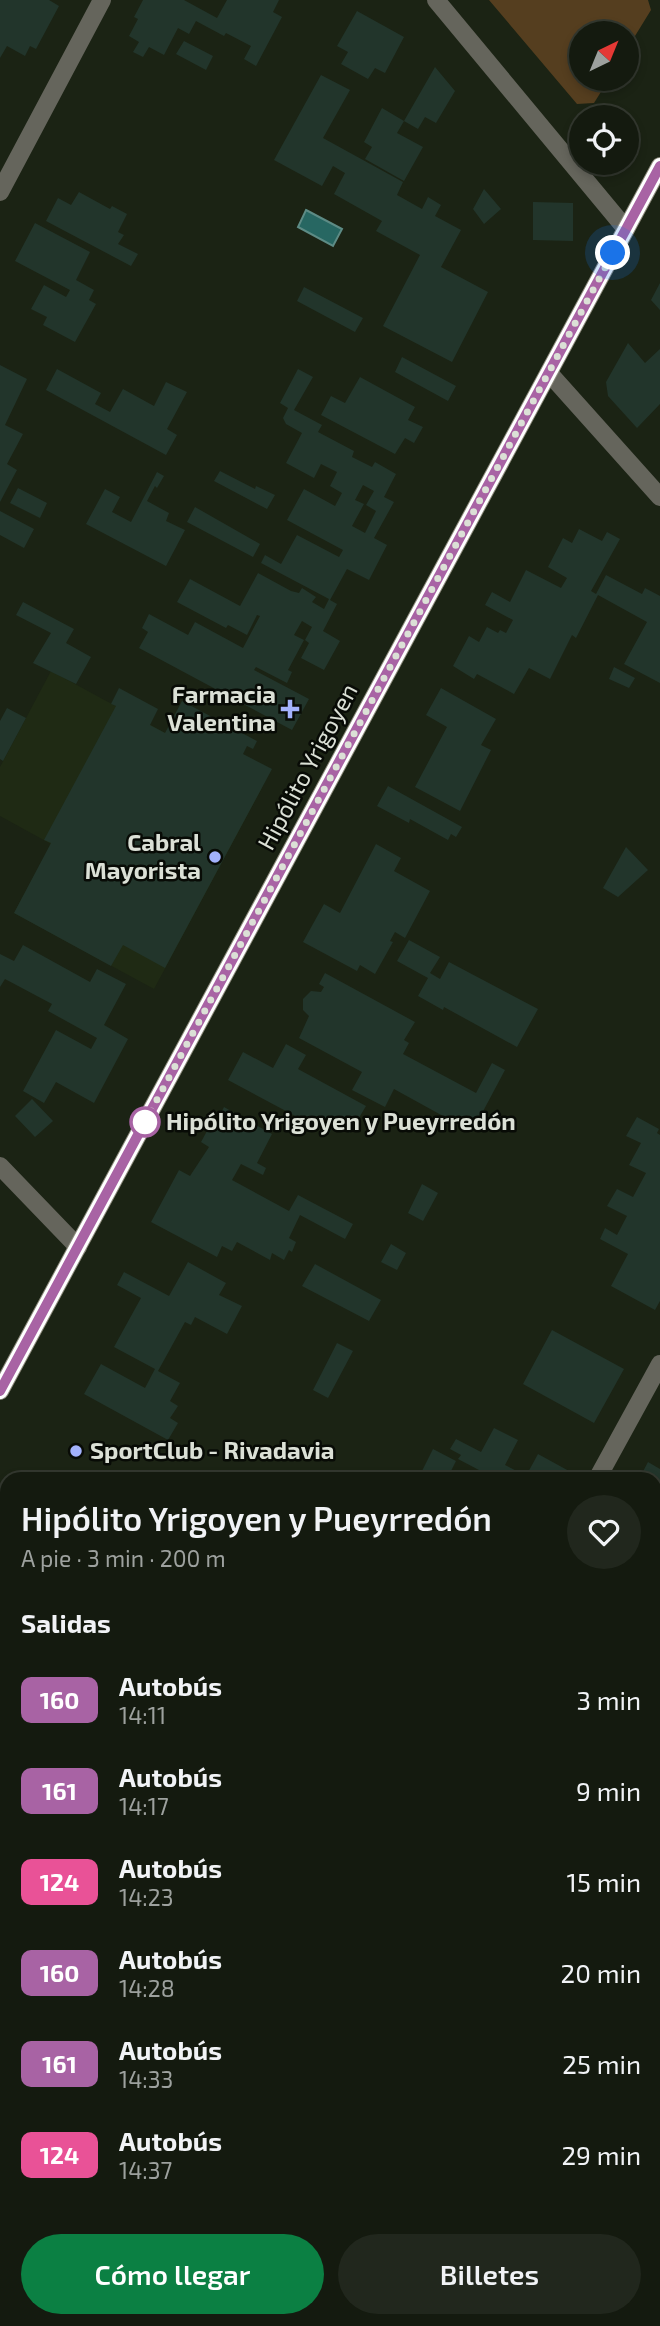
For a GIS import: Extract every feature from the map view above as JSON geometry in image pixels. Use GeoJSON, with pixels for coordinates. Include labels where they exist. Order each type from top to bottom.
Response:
{"type":"FeatureCollection","features":[{"type":"Feature","properties":{"kind":"main road","name":"Hipólito Yrigoyen"},"geometry":{"type":"LineString","coordinates":[[0,1391],[660,166]]}},
{"type":"Feature","properties":{"kind":"street"},"geometry":{"type":"LineString","coordinates":[[0,192],[102,0]]}},
{"type":"Feature","properties":{"kind":"street"},"geometry":{"type":"LineString","coordinates":[[436,0],[626,229]]}},
{"type":"Feature","properties":{"kind":"street"},"geometry":{"type":"LineString","coordinates":[[549,373],[660,497]]}},
{"type":"Feature","properties":{"kind":"street"},"geometry":{"type":"LineString","coordinates":[[0,1166],[78,1247]]}},
{"type":"Feature","properties":{"kind":"street"},"geometry":{"type":"LineString","coordinates":[[601,1472],[660,1364]]}},
{"type":"Feature","properties":{"kind":"shaded area"},"geometry":{"type":"Polygon","coordinates":[[[489,0],[648,0],[651,10],[639,30],[639,21],[569,21],[569,91],[602,91],[594,103],[577,104],[489,0]]]}},
{"type":"Feature","properties":{"kind":"shaded area"},"geometry":{"type":"Polygon","coordinates":[[[51,671],[263,786],[154,989],[14,913],[51,844],[0,816],[0,767],[51,671]]]}},
{"type":"Feature","properties":{"kind":"water"},"geometry":{"type":"Polygon","coordinates":[[[306,210],[342,229],[333,246],[298,227],[306,210]]]}},
{"type":"Feature","properties":{"kind":"building"},"geometry":{"type":"Polygon","coordinates":[[[0,0],[49,0],[59,6],[36,49],[30,46],[25,56],[7,46],[0,58],[0,0]]]}},
{"type":"Feature","properties":{"kind":"building"},"geometry":{"type":"Polygon","coordinates":[[[143,0],[184,0],[217,18],[227,0],[279,0],[273,12],[282,17],[256,66],[244,59],[251,46],[196,21],[189,34],[178,28],[164,55],[149,47],[143,57],[133,52],[139,42],[129,36],[138,19],[134,17],[143,0]]]}},
{"type":"Feature","properties":{"kind":"building"},"geometry":{"type":"Polygon","coordinates":[[[357,11],[404,37],[385,73],[375,68],[368,79],[341,64],[348,52],[337,46],[357,11]]]}},
{"type":"Feature","properties":{"kind":"building"},"geometry":{"type":"Polygon","coordinates":[[[184,41],[213,56],[206,70],[176,54],[184,41]]]}},
{"type":"Feature","properties":{"kind":"building"},"geometry":{"type":"Polygon","coordinates":[[[435,67],[455,91],[436,123],[425,117],[418,129],[404,121],[435,67]]]}},
{"type":"Feature","properties":{"kind":"building"},"geometry":{"type":"Polygon","coordinates":[[[321,75],[350,90],[323,138],[403,182],[397,195],[422,209],[428,197],[441,205],[435,216],[461,230],[441,267],[488,292],[452,362],[383,326],[420,255],[376,231],[382,221],[334,194],[345,173],[333,166],[322,186],[274,160],[321,75]]]}},
{"type":"Feature","properties":{"kind":"building"},"geometry":{"type":"Polygon","coordinates":[[[382,108],[404,121],[397,133],[423,147],[404,181],[365,159],[372,147],[364,142],[382,108]]]}},
{"type":"Feature","properties":{"kind":"building"},"geometry":{"type":"Polygon","coordinates":[[[484,189],[501,209],[484,224],[473,209],[484,189]]]}},
{"type":"Feature","properties":{"kind":"building"},"geometry":{"type":"Polygon","coordinates":[[[79,192],[110,209],[112,206],[127,214],[118,232],[124,235],[118,244],[138,254],[131,266],[46,221],[58,198],[71,205],[79,192]]]}},
{"type":"Feature","properties":{"kind":"building"},"geometry":{"type":"Polygon","coordinates":[[[533,202],[573,203],[573,241],[533,240],[533,202]]]}},
{"type":"Feature","properties":{"kind":"building"},"geometry":{"type":"Polygon","coordinates":[[[35,223],[90,252],[76,280],[94,290],[89,300],[96,304],[75,342],[43,325],[47,317],[31,309],[44,285],[66,297],[70,290],[15,261],[35,223]]]}},
{"type":"Feature","properties":{"kind":"building"},"geometry":{"type":"Polygon","coordinates":[[[660,283],[660,310],[651,300],[660,283]]]}},
{"type":"Feature","properties":{"kind":"building"},"geometry":{"type":"Polygon","coordinates":[[[304,287],[363,318],[355,332],[297,301],[304,287]]]}},
{"type":"Feature","properties":{"kind":"building"},"geometry":{"type":"Polygon","coordinates":[[[628,343],[645,363],[660,349],[660,404],[637,428],[608,396],[606,382],[628,343]]]}},
{"type":"Feature","properties":{"kind":"building"},"geometry":{"type":"Polygon","coordinates":[[[402,357],[456,386],[448,401],[395,372],[402,357]]]}},
{"type":"Feature","properties":{"kind":"building"},"geometry":{"type":"Polygon","coordinates":[[[0,365],[27,379],[5,425],[23,434],[7,464],[17,470],[0,502],[0,365]]]}},
{"type":"Feature","properties":{"kind":"building"},"geometry":{"type":"Polygon","coordinates":[[[57,369],[101,393],[95,404],[110,412],[123,389],[154,406],[166,382],[187,392],[167,429],[177,435],[166,455],[46,390],[57,369]]]}},
{"type":"Feature","properties":{"kind":"building"},"geometry":{"type":"Polygon","coordinates":[[[298,369],[313,377],[294,410],[322,425],[318,432],[354,451],[352,457],[372,467],[375,462],[396,474],[384,497],[394,502],[374,538],[387,545],[369,580],[347,569],[330,600],[337,604],[323,631],[340,641],[324,670],[301,658],[309,643],[305,640],[312,627],[302,621],[294,635],[304,640],[288,670],[292,672],[287,683],[256,667],[254,670],[309,699],[292,730],[139,648],[148,632],[142,628],[149,614],[188,635],[195,622],[243,648],[260,616],[257,615],[247,635],[228,625],[226,628],[177,602],[190,579],[240,606],[258,573],[291,591],[299,593],[302,588],[316,597],[312,602],[324,609],[329,599],[261,563],[265,555],[281,564],[297,535],[339,557],[343,550],[287,520],[304,489],[335,506],[342,493],[330,486],[337,472],[321,464],[314,478],[286,463],[302,433],[286,424],[283,418],[288,408],[280,403],[298,369]],[[363,485],[355,500],[364,504],[352,526],[365,533],[376,511],[366,505],[374,491],[363,485]]]}},
{"type":"Feature","properties":{"kind":"building"},"geometry":{"type":"Polygon","coordinates":[[[360,377],[415,407],[408,420],[423,427],[414,443],[405,438],[395,454],[321,415],[331,396],[345,403],[360,377]]]}},
{"type":"Feature","properties":{"kind":"building"},"geometry":{"type":"Polygon","coordinates":[[[220,471],[255,489],[256,486],[275,495],[267,509],[214,481],[220,471]]]}},
{"type":"Feature","properties":{"kind":"building"},"geometry":{"type":"Polygon","coordinates":[[[157,472],[164,476],[147,501],[169,513],[166,521],[185,530],[166,566],[86,524],[105,489],[120,497],[112,512],[131,522],[157,472]]]}},
{"type":"Feature","properties":{"kind":"building"},"geometry":{"type":"Polygon","coordinates":[[[18,488],[47,503],[40,518],[10,503],[18,488]]]}},
{"type":"Feature","properties":{"kind":"building"},"geometry":{"type":"Polygon","coordinates":[[[195,507],[260,544],[253,557],[187,522],[195,507]]]}},
{"type":"Feature","properties":{"kind":"building"},"geometry":{"type":"Polygon","coordinates":[[[0,511],[34,529],[24,548],[0,535],[0,511]]]}},
{"type":"Feature","properties":{"kind":"building"},"geometry":{"type":"Polygon","coordinates":[[[579,529],[602,541],[607,532],[620,539],[591,591],[596,594],[606,575],[642,594],[645,588],[660,596],[660,683],[624,664],[647,622],[598,595],[576,638],[572,635],[550,679],[529,668],[514,694],[477,674],[474,679],[453,666],[469,636],[479,642],[487,627],[498,633],[500,630],[506,633],[513,620],[485,605],[492,592],[510,602],[526,570],[561,588],[567,578],[548,567],[563,538],[572,543],[579,529]]]}},
{"type":"Feature","properties":{"kind":"building"},"geometry":{"type":"Polygon","coordinates":[[[23,602],[74,629],[66,643],[91,657],[76,684],[33,663],[51,633],[16,615],[23,602]]]}},
{"type":"Feature","properties":{"kind":"building"},"geometry":{"type":"Polygon","coordinates":[[[614,667],[635,678],[629,688],[609,679],[614,667]]]}},
{"type":"Feature","properties":{"kind":"building"},"geometry":{"type":"Polygon","coordinates":[[[119,688],[158,709],[150,725],[165,733],[182,701],[257,741],[253,749],[247,746],[243,754],[272,769],[165,968],[123,945],[111,966],[14,913],[51,843],[44,840],[116,706],[111,704],[119,688]]]}},
{"type":"Feature","properties":{"kind":"building"},"geometry":{"type":"Polygon","coordinates":[[[441,688],[496,719],[481,745],[491,750],[460,811],[415,787],[447,727],[426,715],[441,688]]]}},
{"type":"Feature","properties":{"kind":"building"},"geometry":{"type":"Polygon","coordinates":[[[7,708],[26,718],[3,761],[0,759],[0,721],[7,708]]]}},
{"type":"Feature","properties":{"kind":"building"},"geometry":{"type":"Polygon","coordinates":[[[388,786],[462,827],[456,837],[451,834],[448,840],[410,819],[409,823],[377,806],[388,786]]]}},
{"type":"Feature","properties":{"kind":"building"},"geometry":{"type":"Polygon","coordinates":[[[376,844],[401,858],[394,871],[430,891],[405,938],[395,932],[390,941],[393,942],[375,974],[360,965],[357,971],[303,942],[324,904],[340,913],[376,844]]]}},
{"type":"Feature","properties":{"kind":"building"},"geometry":{"type":"Polygon","coordinates":[[[626,847],[648,870],[618,897],[603,888],[626,847]]]}},
{"type":"Feature","properties":{"kind":"building"},"geometry":{"type":"Polygon","coordinates":[[[409,940],[440,957],[430,973],[440,979],[449,962],[538,1009],[517,1047],[444,1007],[443,1010],[418,996],[428,978],[397,961],[409,940]]]}},
{"type":"Feature","properties":{"kind":"building"},"geometry":{"type":"Polygon","coordinates":[[[23,945],[90,982],[97,969],[126,984],[104,1025],[128,1039],[94,1103],[56,1082],[44,1103],[23,1091],[56,1030],[91,1049],[97,1038],[48,1011],[52,1004],[5,979],[0,987],[0,954],[14,961],[23,945]]]}},
{"type":"Feature","properties":{"kind":"building"},"geometry":{"type":"Polygon","coordinates":[[[325,973],[415,1022],[404,1040],[409,1043],[403,1054],[476,1093],[492,1063],[505,1070],[472,1132],[394,1089],[385,1107],[352,1090],[362,1072],[299,1038],[309,1016],[303,1010],[303,999],[311,991],[321,992],[324,987],[319,984],[325,973]]]}},
{"type":"Feature","properties":{"kind":"building"},"geometry":{"type":"Polygon","coordinates":[[[286,1044],[306,1055],[298,1069],[366,1106],[350,1133],[334,1124],[329,1134],[228,1080],[243,1052],[273,1068],[286,1044]]]}},
{"type":"Feature","properties":{"kind":"building"},"geometry":{"type":"Polygon","coordinates":[[[32,1099],[53,1121],[35,1137],[15,1116],[32,1099]]]}},
{"type":"Feature","properties":{"kind":"building"},"geometry":{"type":"Polygon","coordinates":[[[224,1107],[272,1134],[257,1163],[266,1168],[263,1175],[241,1164],[232,1180],[289,1211],[298,1195],[353,1224],[345,1239],[300,1215],[289,1238],[296,1242],[292,1252],[289,1250],[284,1260],[272,1253],[270,1260],[237,1242],[232,1251],[222,1246],[217,1257],[151,1222],[179,1170],[190,1176],[209,1147],[201,1142],[207,1131],[213,1129],[224,1107]]]}},
{"type":"Feature","properties":{"kind":"building"},"geometry":{"type":"Polygon","coordinates":[[[637,1117],[659,1129],[657,1133],[660,1135],[660,1301],[655,1310],[611,1286],[628,1254],[600,1239],[605,1228],[617,1235],[627,1216],[607,1206],[617,1189],[633,1197],[646,1173],[629,1165],[641,1143],[626,1136],[637,1117]]]}},
{"type":"Feature","properties":{"kind":"building"},"geometry":{"type":"Polygon","coordinates":[[[422,1184],[438,1193],[423,1221],[408,1213],[422,1184]]]}},
{"type":"Feature","properties":{"kind":"building"},"geometry":{"type":"Polygon","coordinates":[[[391,1244],[406,1253],[397,1270],[381,1262],[391,1244]]]}},
{"type":"Feature","properties":{"kind":"building"},"geometry":{"type":"Polygon","coordinates":[[[188,1262],[226,1283],[219,1295],[242,1306],[227,1334],[195,1317],[191,1325],[185,1322],[158,1371],[180,1383],[170,1401],[178,1406],[170,1418],[178,1423],[168,1440],[84,1394],[101,1364],[145,1388],[155,1369],[114,1347],[141,1298],[117,1285],[124,1272],[169,1296],[188,1262]]]}},
{"type":"Feature","properties":{"kind":"building"},"geometry":{"type":"Polygon","coordinates":[[[315,1264],[381,1300],[369,1321],[302,1286],[315,1264]]]}},
{"type":"Feature","properties":{"kind":"building"},"geometry":{"type":"Polygon","coordinates":[[[552,1330],[624,1369],[594,1423],[523,1384],[552,1330]]]}},
{"type":"Feature","properties":{"kind":"building"},"geometry":{"type":"Polygon","coordinates":[[[337,1343],[353,1351],[328,1398],[313,1390],[337,1343]]]}},
{"type":"Feature","properties":{"kind":"building"},"geometry":{"type":"Polygon","coordinates":[[[494,1428],[518,1440],[505,1465],[518,1472],[483,1472],[458,1459],[461,1455],[450,1449],[456,1439],[481,1452],[494,1428]]]}},
{"type":"Feature","properties":{"kind":"building"},"geometry":{"type":"Polygon","coordinates":[[[433,1449],[456,1461],[450,1472],[422,1471],[433,1449]]]}},
{"type":"Feature","properties":{"kind":"building"},"geometry":{"type":"Polygon","coordinates":[[[538,1454],[568,1472],[528,1472],[538,1454]]]}},
{"type":"Feature","properties":{"kind":"building"},"geometry":{"type":"Polygon","coordinates":[[[648,1462],[660,1469],[660,1472],[643,1472],[648,1462]]]}},
{"type":"Feature","properties":{"kind":"bus line","name":"160"},"geometry":{"type":"LineString","coordinates":[[0,1391],[660,166]]}},
{"type":"Feature","properties":{"kind":"place","name":"Farmacia Valentina"},"geometry":{"type":"Point","coordinates":[290,709]}},
{"type":"Feature","properties":{"kind":"place","name":"Cabral Mayorista"},"geometry":{"type":"Point","coordinates":[215,857]}},
{"type":"Feature","properties":{"kind":"place","name":"Hipólito Yrigoyen y Pueyrredón"},"geometry":{"type":"Point","coordinates":[145,1122]}},
{"type":"Feature","properties":{"kind":"place","name":"SportClub - Rivadavia"},"geometry":{"type":"Point","coordinates":[76,1451]}},
{"type":"Feature","properties":{"kind":"route"},"geometry":{"type":"LineString","coordinates":[[145,1122],[613,253]]}}]}
